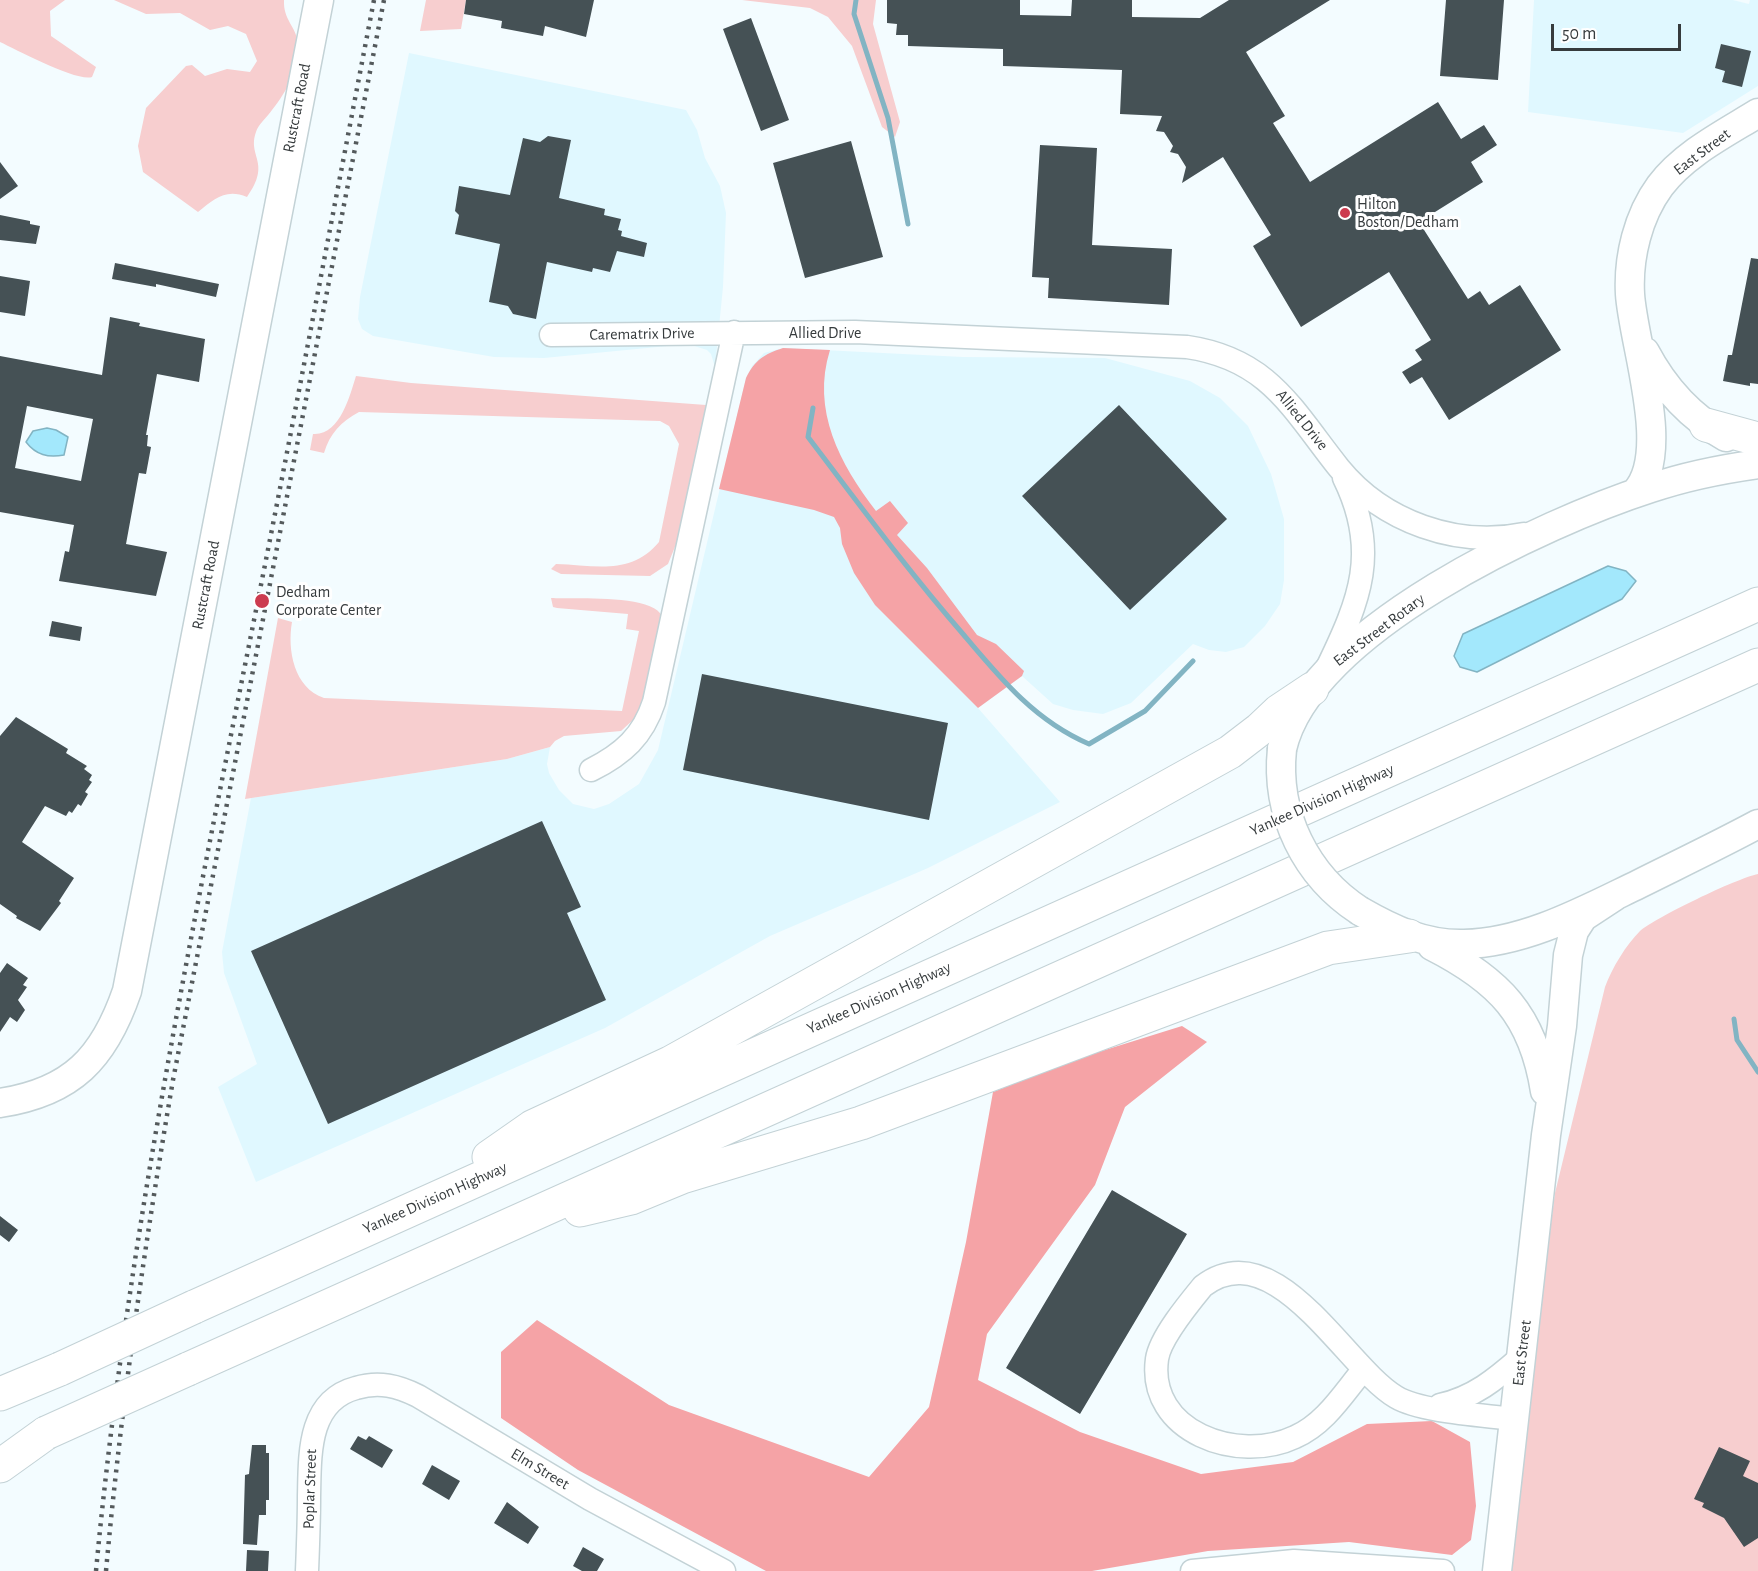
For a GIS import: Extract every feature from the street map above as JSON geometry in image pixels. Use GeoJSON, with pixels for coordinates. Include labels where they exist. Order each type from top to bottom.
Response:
{"type":"FeatureCollection","features":[{"type":"Feature","properties":{"kind":"highway"},"geometry":{"type":"LineString","coordinates":[[1706,425],[1758,439]]}},
{"type":"Feature","properties":{"kind":"highway","name":"Yankee Division Highway"},"geometry":{"type":"LineString","coordinates":[[0,1394],[1758,604]]}},
{"type":"Feature","properties":{"kind":"highway"},"geometry":{"type":"LineString","coordinates":[[0,1452],[1758,665]]}},
{"type":"Feature","properties":{"kind":"highway"},"geometry":{"type":"LineString","coordinates":[[423,1203],[532,1128],[677,1059],[1230,752],[1318,681]]}},
{"type":"Feature","properties":{"kind":"highway"},"geometry":{"type":"LineString","coordinates":[[505,1227],[631,1198],[691,1175],[869,1120],[1328,948],[1414,937]]}},
{"type":"Feature","properties":{"kind":"highway"},"geometry":{"type":"LineString","coordinates":[[0,1466],[46,1433]]}},
{"type":"Feature","properties":{"kind":"main road","name":"Rustcraft Road"},"geometry":{"type":"LineString","coordinates":[[0,1103],[53,1090],[84,1067],[111,1032],[127,991],[319,0]]}},
{"type":"Feature","properties":{"kind":"main road","name":"East Street"},"geometry":{"type":"LineString","coordinates":[[1635,493],[1647,475],[1651,441],[1644,370],[1633,320],[1630,277],[1635,242],[1651,201],[1660,186],[1688,159],[1758,113]]}},
{"type":"Feature","properties":{"kind":"main road","name":"East Street"},"geometry":{"type":"LineString","coordinates":[[1638,337],[1659,376],[1687,409],[1706,425],[1728,438],[1758,449]]}},
{"type":"Feature","properties":{"kind":"main road","name":"East Street Rotary"},"geometry":{"type":"LineString","coordinates":[[1758,464],[1684,478],[1635,493],[1484,560],[1433,590],[1368,635],[1318,681],[1294,715],[1282,749],[1284,796],[1299,845],[1321,879],[1360,912],[1414,937],[1462,944],[1502,940],[1532,932],[1615,896],[1758,824]]}},
{"type":"Feature","properties":{"kind":"main road"},"geometry":{"type":"LineString","coordinates":[[1716,846],[1758,841]]}},
{"type":"Feature","properties":{"kind":"main road","name":"East Street"},"geometry":{"type":"LineString","coordinates":[[1497,1571],[1546,1135],[1562,1026],[1571,939],[1583,917],[1615,896]]}},
{"type":"Feature","properties":{"kind":"main road","name":"East Street"},"geometry":{"type":"LineString","coordinates":[[1414,937],[1483,976],[1518,1014],[1539,1058],[1545,1090],[1546,1135]]}},
{"type":"Feature","properties":{"kind":"street","name":"Carematrix Drive"},"geometry":{"type":"LineString","coordinates":[[550,335],[734,332]]}},
{"type":"Feature","properties":{"kind":"street","name":"Allied Drive"},"geometry":{"type":"LineString","coordinates":[[734,332],[855,332],[1175,346],[1211,351],[1258,373],[1282,393],[1353,483],[1393,513],[1449,535],[1482,539],[1506,537],[1563,523]]}},
{"type":"Feature","properties":{"kind":"street"},"geometry":{"type":"LineString","coordinates":[[591,770],[614,759],[629,746],[639,734],[651,711],[734,332]]}},
{"type":"Feature","properties":{"kind":"street","name":"Allied Drive"},"geometry":{"type":"LineString","coordinates":[[1318,681],[1358,598],[1365,559],[1360,518],[1340,468]]}},
{"type":"Feature","properties":{"kind":"street"},"geometry":{"type":"LineString","coordinates":[[1363,1370],[1320,1422],[1295,1437],[1275,1443],[1250,1446],[1226,1445],[1202,1437],[1183,1425],[1166,1408],[1157,1387],[1157,1358],[1163,1344],[1203,1286],[1212,1279],[1226,1275],[1252,1275],[1299,1301],[1317,1316],[1363,1370],[1399,1399],[1430,1407],[1513,1419]]}},
{"type":"Feature","properties":{"kind":"street"},"geometry":{"type":"LineString","coordinates":[[1430,1407],[1459,1401],[1473,1394],[1521,1357]]}},
{"type":"Feature","properties":{"kind":"street","name":"Elm Street"},"geometry":{"type":"LineString","coordinates":[[353,1389],[380,1384],[407,1390],[590,1499],[723,1571]]}},
{"type":"Feature","properties":{"kind":"street","name":"Poplar Street"},"geometry":{"type":"LineString","coordinates":[[308,1571],[310,1447],[319,1417],[328,1405],[353,1389]]}},
{"type":"Feature","properties":{"kind":"street"},"geometry":{"type":"LineString","coordinates":[[1192,1571],[1294,1561],[1443,1571]]}},
{"type":"Feature","properties":{"kind":"shaded area"},"geometry":{"type":"Polygon","coordinates":[[[0,0],[65,0],[50,11],[51,36],[96,67],[92,77],[74,75],[0,42],[0,0]]]}},
{"type":"Feature","properties":{"kind":"shaded area"},"geometry":{"type":"Polygon","coordinates":[[[114,0],[284,0],[285,13],[297,37],[297,61],[287,87],[256,132],[254,148],[258,161],[258,176],[247,197],[226,194],[198,212],[143,172],[138,146],[146,108],[186,66],[192,65],[205,76],[227,69],[250,72],[257,61],[246,34],[228,26],[210,30],[180,13],[146,14],[114,0]]]}},
{"type":"Feature","properties":{"kind":"shaded area"},"geometry":{"type":"Polygon","coordinates":[[[426,0],[466,0],[461,29],[420,31],[426,0]]]}},
{"type":"Feature","properties":{"kind":"shaded area"},"geometry":{"type":"Polygon","coordinates":[[[742,0],[876,0],[873,24],[900,122],[895,137],[882,127],[852,46],[828,17],[810,8],[742,0]]]}},
{"type":"Feature","properties":{"kind":"shaded area"},"geometry":{"type":"Polygon","coordinates":[[[1534,0],[1733,0],[1749,4],[1750,0],[1758,0],[1758,86],[1683,133],[1528,112],[1534,0]]]}},
{"type":"Feature","properties":{"kind":"shaded area"},"geometry":{"type":"Polygon","coordinates":[[[409,53],[686,110],[697,130],[705,158],[720,186],[726,213],[723,287],[715,367],[711,354],[707,350],[688,344],[544,358],[494,357],[373,336],[362,329],[358,319],[360,297],[409,53]]]}},
{"type":"Feature","properties":{"kind":"shaded area"},"geometry":{"type":"Polygon","coordinates":[[[783,348],[963,357],[1105,358],[1190,381],[1220,398],[1248,426],[1271,474],[1284,519],[1284,580],[1280,604],[1265,626],[1244,647],[1226,652],[1209,650],[1193,644],[1131,703],[1103,714],[1073,710],[1053,704],[1022,676],[978,708],[1060,802],[928,868],[770,936],[605,1028],[256,1182],[218,1087],[257,1064],[224,973],[222,952],[251,798],[507,759],[550,747],[547,764],[549,773],[559,790],[573,804],[594,809],[609,804],[639,784],[658,750],[746,378],[752,366],[764,353],[783,348]]]}},
{"type":"Feature","properties":{"kind":"shaded area"},"geometry":{"type":"Polygon","coordinates":[[[783,348],[830,350],[825,372],[824,394],[827,415],[832,435],[851,474],[876,511],[890,501],[908,523],[897,535],[927,568],[977,635],[996,644],[1024,671],[1022,676],[978,708],[875,605],[854,573],[842,544],[840,528],[834,517],[814,510],[719,489],[746,378],[761,358],[783,348]]]}},
{"type":"Feature","properties":{"kind":"shaded area"},"geometry":{"type":"Polygon","coordinates":[[[356,376],[411,383],[706,405],[681,532],[668,564],[650,576],[561,574],[551,569],[556,564],[612,566],[624,564],[637,560],[659,542],[679,444],[669,426],[660,421],[359,412],[337,429],[324,453],[310,450],[313,434],[322,433],[337,422],[351,393],[356,376]]]}},
{"type":"Feature","properties":{"kind":"shaded area"},"geometry":{"type":"Polygon","coordinates":[[[551,598],[629,601],[656,609],[662,616],[641,707],[634,719],[621,731],[564,736],[550,747],[507,759],[245,799],[278,618],[292,622],[292,656],[299,677],[314,693],[324,698],[622,711],[639,631],[626,629],[628,614],[557,608],[553,607],[551,598]]]}},
{"type":"Feature","properties":{"kind":"shaded area"},"geometry":{"type":"Polygon","coordinates":[[[1758,874],[1758,1571],[1505,1571],[1555,1193],[1605,987],[1620,957],[1640,931],[1697,899],[1758,874]]]}},
{"type":"Feature","properties":{"kind":"shaded area"},"geometry":{"type":"Polygon","coordinates":[[[1182,1026],[1207,1042],[1125,1107],[1095,1185],[987,1334],[978,1380],[1080,1432],[1201,1474],[1293,1462],[1367,1424],[1432,1421],[1470,1442],[1476,1506],[1471,1540],[1452,1555],[1349,1542],[1208,1551],[1092,1571],[766,1571],[578,1470],[501,1418],[501,1352],[537,1320],[669,1405],[869,1477],[929,1407],[966,1242],[993,1092],[1076,1059],[1182,1026]]]}},
{"type":"Feature","properties":{"kind":"water"},"geometry":{"type":"Polygon","coordinates":[[[47,428],[68,437],[64,455],[43,454],[34,450],[26,442],[33,431],[47,428]]]}},
{"type":"Feature","properties":{"kind":"water"},"geometry":{"type":"Polygon","coordinates":[[[1608,566],[1626,571],[1636,581],[1622,599],[1477,672],[1460,667],[1454,656],[1463,634],[1608,566]]]}},
{"type":"Feature","properties":{"kind":"building"},"geometry":{"type":"Polygon","coordinates":[[[466,0],[594,0],[586,37],[545,26],[543,36],[501,28],[502,21],[464,14],[466,0]]]}},
{"type":"Feature","properties":{"kind":"building","name":"Hilton Boston/Dedham"},"geometry":{"type":"Polygon","coordinates":[[[887,0],[1020,0],[1020,15],[1071,16],[1072,0],[1132,0],[1132,17],[1200,18],[1229,0],[1330,0],[1246,52],[1285,116],[1273,123],[1310,182],[1438,102],[1461,139],[1484,125],[1497,145],[1471,162],[1483,182],[1419,222],[1468,299],[1480,291],[1489,305],[1520,285],[1561,350],[1449,420],[1422,377],[1410,384],[1402,372],[1422,360],[1415,350],[1431,340],[1389,272],[1301,327],[1253,246],[1271,235],[1223,157],[1182,183],[1186,167],[1178,154],[1170,152],[1173,146],[1164,132],[1156,131],[1162,116],[1120,114],[1122,70],[1003,66],[1003,49],[908,46],[908,35],[896,35],[897,24],[887,23],[887,0]]]}},
{"type":"Feature","properties":{"kind":"building"},"geometry":{"type":"Polygon","coordinates":[[[1446,0],[1504,0],[1498,80],[1440,76],[1446,0]]]}},
{"type":"Feature","properties":{"kind":"building"},"geometry":{"type":"Polygon","coordinates":[[[751,18],[789,120],[761,131],[723,29],[751,18]]]}},
{"type":"Feature","properties":{"kind":"building"},"geometry":{"type":"Polygon","coordinates":[[[1721,44],[1751,51],[1742,87],[1722,82],[1725,71],[1715,68],[1721,44]]]}},
{"type":"Feature","properties":{"kind":"building"},"geometry":{"type":"Polygon","coordinates":[[[548,136],[571,140],[559,198],[605,209],[604,215],[621,219],[618,230],[622,231],[621,236],[647,243],[644,257],[617,251],[610,272],[593,268],[592,272],[547,262],[536,319],[513,314],[508,306],[489,302],[500,244],[455,234],[459,215],[455,211],[459,186],[510,195],[523,138],[540,142],[548,136]]]}},
{"type":"Feature","properties":{"kind":"building"},"geometry":{"type":"Polygon","coordinates":[[[851,141],[883,257],[805,278],[773,163],[851,141]]]}},
{"type":"Feature","properties":{"kind":"building"},"geometry":{"type":"Polygon","coordinates":[[[1040,145],[1097,148],[1092,245],[1172,249],[1169,305],[1048,298],[1049,278],[1032,277],[1040,145]]]}},
{"type":"Feature","properties":{"kind":"building"},"geometry":{"type":"Polygon","coordinates":[[[0,162],[18,186],[0,199],[0,162]]]}},
{"type":"Feature","properties":{"kind":"building"},"geometry":{"type":"Polygon","coordinates":[[[0,215],[30,221],[30,224],[40,226],[36,244],[0,240],[0,215]]]}},
{"type":"Feature","properties":{"kind":"building"},"geometry":{"type":"Polygon","coordinates":[[[1751,258],[1758,259],[1758,384],[1750,383],[1750,386],[1723,381],[1728,355],[1732,355],[1751,258]]]}},
{"type":"Feature","properties":{"kind":"building"},"geometry":{"type":"Polygon","coordinates":[[[115,263],[219,284],[216,297],[156,284],[156,287],[112,279],[115,263]]]}},
{"type":"Feature","properties":{"kind":"building"},"geometry":{"type":"Polygon","coordinates":[[[0,276],[30,281],[25,316],[0,312],[0,276]]]}},
{"type":"Feature","properties":{"kind":"building"},"geometry":{"type":"Polygon","coordinates":[[[110,317],[140,323],[139,326],[205,339],[199,382],[157,374],[146,435],[148,435],[147,446],[151,447],[146,474],[139,473],[126,544],[167,552],[156,596],[59,581],[65,551],[69,552],[74,525],[0,512],[0,356],[102,375],[110,317]],[[27,406],[15,468],[81,481],[93,419],[27,406]]]}},
{"type":"Feature","properties":{"kind":"building"},"geometry":{"type":"Polygon","coordinates":[[[1119,405],[1227,519],[1130,610],[1022,496],[1119,405]]]}},
{"type":"Feature","properties":{"kind":"building"},"geometry":{"type":"Polygon","coordinates":[[[52,621],[82,627],[80,641],[49,636],[52,621]]]}},
{"type":"Feature","properties":{"kind":"building"},"geometry":{"type":"Polygon","coordinates":[[[702,674],[948,723],[929,820],[683,770],[702,674]]]}},
{"type":"Feature","properties":{"kind":"building"},"geometry":{"type":"Polygon","coordinates":[[[16,717],[68,749],[66,753],[87,766],[84,769],[92,775],[89,780],[92,782],[85,792],[88,794],[81,806],[78,804],[72,813],[69,811],[66,816],[45,806],[22,842],[74,878],[59,901],[61,903],[40,931],[16,918],[17,916],[0,904],[0,736],[16,717]]]}},
{"type":"Feature","properties":{"kind":"building"},"geometry":{"type":"Polygon","coordinates":[[[542,821],[581,907],[567,913],[606,1000],[328,1124],[251,951],[542,821]]]}},
{"type":"Feature","properties":{"kind":"building"},"geometry":{"type":"Polygon","coordinates":[[[7,963],[28,978],[23,985],[27,987],[18,1000],[25,1010],[17,1022],[10,1017],[0,1032],[0,973],[7,963]]]}},
{"type":"Feature","properties":{"kind":"building"},"geometry":{"type":"Polygon","coordinates":[[[1112,1190],[1187,1234],[1080,1414],[1006,1368],[1112,1190]]]}},
{"type":"Feature","properties":{"kind":"building"},"geometry":{"type":"Polygon","coordinates":[[[0,1216],[18,1230],[9,1242],[0,1235],[0,1216]]]}},
{"type":"Feature","properties":{"kind":"building"},"geometry":{"type":"Polygon","coordinates":[[[358,1436],[366,1440],[369,1436],[393,1450],[382,1468],[350,1449],[358,1436]]]}},
{"type":"Feature","properties":{"kind":"building"},"geometry":{"type":"Polygon","coordinates":[[[252,1445],[266,1445],[266,1453],[269,1453],[269,1500],[266,1500],[266,1515],[259,1515],[257,1545],[243,1544],[245,1475],[249,1474],[252,1445]]]}},
{"type":"Feature","properties":{"kind":"building"},"geometry":{"type":"Polygon","coordinates":[[[1719,1447],[1750,1461],[1743,1476],[1758,1483],[1758,1538],[1744,1547],[1724,1518],[1702,1507],[1704,1503],[1694,1499],[1719,1447]]]}},
{"type":"Feature","properties":{"kind":"building"},"geometry":{"type":"Polygon","coordinates":[[[432,1465],[460,1481],[449,1500],[422,1484],[432,1465]]]}},
{"type":"Feature","properties":{"kind":"building"},"geometry":{"type":"Polygon","coordinates":[[[507,1502],[539,1527],[528,1544],[494,1523],[507,1502]]]}},
{"type":"Feature","properties":{"kind":"building"},"geometry":{"type":"Polygon","coordinates":[[[583,1547],[604,1559],[597,1571],[582,1571],[573,1566],[583,1547]]]}},
{"type":"Feature","properties":{"kind":"building"},"geometry":{"type":"Polygon","coordinates":[[[247,1550],[269,1551],[268,1571],[246,1571],[247,1550]]]}},
{"type":"Feature","properties":{"kind":"waterway"},"geometry":{"type":"LineString","coordinates":[[856,0],[854,14],[888,118],[908,224]]}},
{"type":"Feature","properties":{"kind":"waterway"},"geometry":{"type":"LineString","coordinates":[[813,408],[808,437],[884,537],[991,667],[1035,711],[1052,723],[1089,744],[1145,711],[1193,661]]}},
{"type":"Feature","properties":{"kind":"waterway"},"geometry":{"type":"LineString","coordinates":[[1734,1019],[1737,1040],[1758,1072]]}},
{"type":"Feature","properties":{"kind":"railway"},"geometry":{"type":"LineString","coordinates":[[96,1571],[122,1348],[157,1126],[197,905],[374,0]]}},
{"type":"Feature","properties":{"kind":"railway"},"geometry":{"type":"LineString","coordinates":[[106,1571],[135,1325],[173,1080],[384,0]]}},
{"type":"Feature","properties":{"kind":"place","name":"Hilton Boston/Dedham"},"geometry":{"type":"Point","coordinates":[1345,213]}},
{"type":"Feature","properties":{"kind":"place","name":"Dedham Corporate Center"},"geometry":{"type":"Point","coordinates":[262,601]}}]}
